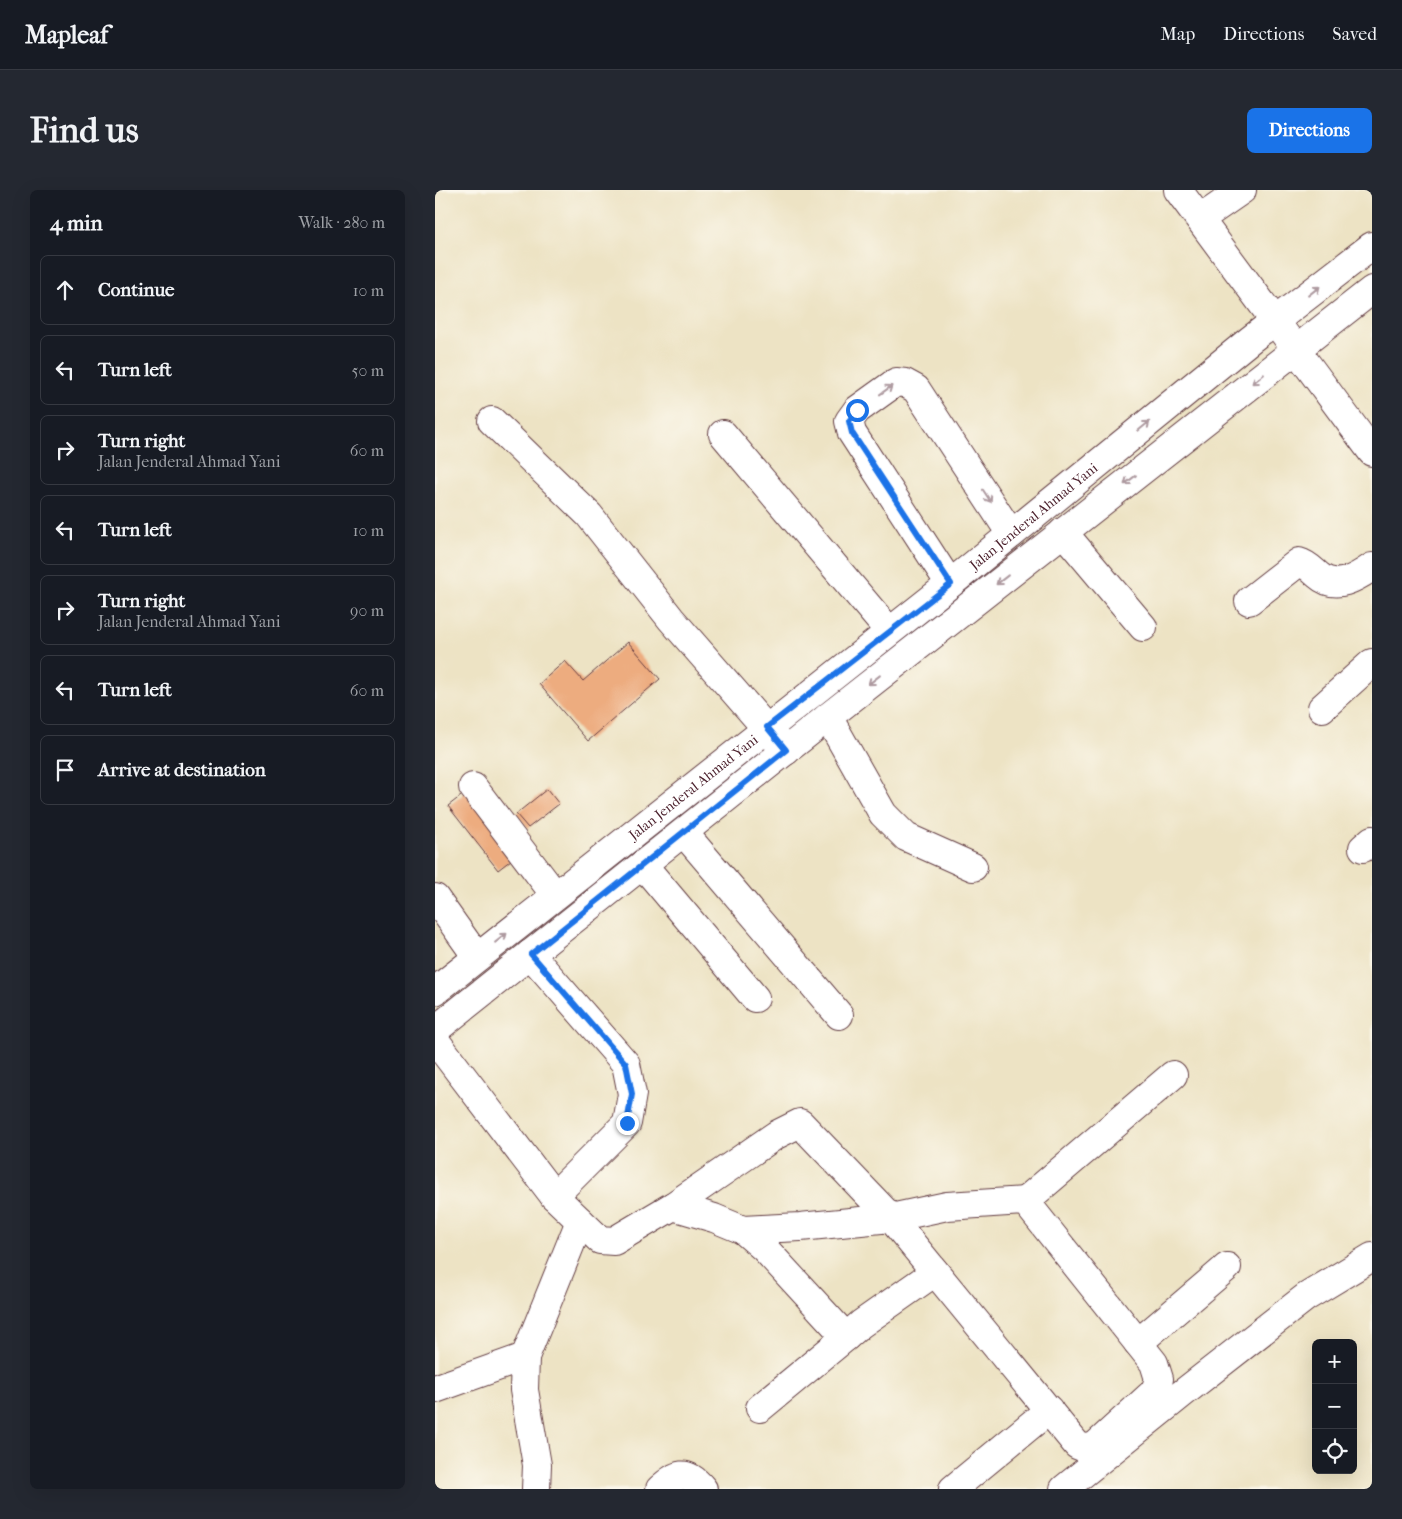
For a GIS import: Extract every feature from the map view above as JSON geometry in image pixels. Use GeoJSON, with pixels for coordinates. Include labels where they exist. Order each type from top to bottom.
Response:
{"type":"FeatureCollection","features":[{"type":"Feature","properties":{"kind":"main road"},"geometry":{"type":"LineString","coordinates":[[1178,190],[1372,452]]}},
{"type":"Feature","properties":{"kind":"main road"},"geometry":{"type":"LineString","coordinates":[[1200,219],[1242,190]]}},
{"type":"Feature","properties":{"kind":"main road","name":"Jalan Jenderal Ahmad Yani"},"geometry":{"type":"LineString","coordinates":[[435,990],[951,584],[1250,340],[1372,246]]}},
{"type":"Feature","properties":{"kind":"main road"},"geometry":{"type":"LineString","coordinates":[[435,1030],[684,833],[828,716],[1372,290]]}},
{"type":"Feature","properties":{"kind":"main road"},"geometry":{"type":"LineString","coordinates":[[951,584],[852,433],[849,421],[857,410],[896,382],[905,383],[916,389],[1011,534]]}},
{"type":"Feature","properties":{"kind":"main road"},"geometry":{"type":"LineString","coordinates":[[492,421],[589,515],[671,619],[786,750]]}},
{"type":"Feature","properties":{"kind":"main road"},"geometry":{"type":"LineString","coordinates":[[723,434],[889,631]]}},
{"type":"Feature","properties":{"kind":"main road"},"geometry":{"type":"LineString","coordinates":[[1063,532],[1143,627]]}},
{"type":"Feature","properties":{"kind":"main road"},"geometry":{"type":"LineString","coordinates":[[1249,601],[1299,562],[1305,564],[1321,578],[1342,584],[1372,567]]}},
{"type":"Feature","properties":{"kind":"main road"},"geometry":{"type":"LineString","coordinates":[[1322,708],[1372,663]]}},
{"type":"Feature","properties":{"kind":"main road"},"geometry":{"type":"LineString","coordinates":[[828,716],[883,814],[906,837],[973,867]]}},
{"type":"Feature","properties":{"kind":"main road"},"geometry":{"type":"LineString","coordinates":[[473,787],[555,896]]}},
{"type":"Feature","properties":{"kind":"main road"},"geometry":{"type":"LineString","coordinates":[[684,833],[839,1015]]}},
{"type":"Feature","properties":{"kind":"main road"},"geometry":{"type":"LineString","coordinates":[[643,865],[755,998]]}},
{"type":"Feature","properties":{"kind":"main road"},"geometry":{"type":"LineString","coordinates":[[435,898],[477,957]]}},
{"type":"Feature","properties":{"kind":"main road"},"geometry":{"type":"LineString","coordinates":[[531,954],[626,1064],[632,1094],[627,1123],[554,1196]]}},
{"type":"Feature","properties":{"kind":"main road"},"geometry":{"type":"LineString","coordinates":[[435,1040],[554,1196],[600,1240],[614,1241],[673,1206],[768,1140],[800,1122],[891,1218],[1077,1445],[1087,1450],[1096,1445],[1155,1391],[1159,1380],[1154,1363],[1025,1201]]}},
{"type":"Feature","properties":{"kind":"main road"},"geometry":{"type":"LineString","coordinates":[[743,1230],[800,1227],[891,1218],[947,1206],[1025,1201],[1173,1075]]}},
{"type":"Feature","properties":{"kind":"main road"},"geometry":{"type":"LineString","coordinates":[[673,1206],[714,1218],[743,1230],[765,1249],[846,1337]]}},
{"type":"Feature","properties":{"kind":"main road"},"geometry":{"type":"LineString","coordinates":[[536,1489],[537,1465],[525,1390],[525,1357],[580,1221]]}},
{"type":"Feature","properties":{"kind":"main road"},"geometry":{"type":"LineString","coordinates":[[1065,1489],[1183,1393],[1307,1297],[1372,1257]]}},
{"type":"Feature","properties":{"kind":"main road"},"geometry":{"type":"LineString","coordinates":[[1138,1343],[1227,1267]]}},
{"type":"Feature","properties":{"kind":"main road"},"geometry":{"type":"LineString","coordinates":[[760,1408],[861,1324],[935,1272]]}},
{"type":"Feature","properties":{"kind":"main road"},"geometry":{"type":"LineString","coordinates":[[435,1389],[525,1357]]}},
{"type":"Feature","properties":{"kind":"main road"},"geometry":{"type":"LineString","coordinates":[[953,1489],[1049,1410]]}},
{"type":"Feature","properties":{"kind":"main road"},"geometry":{"type":"LineString","coordinates":[[660,1489],[674,1476],[687,1476],[703,1489]]}},
{"type":"Feature","properties":{"kind":"building"},"geometry":{"type":"Polygon","coordinates":[[[628,642],[660,679],[588,741],[539,684],[565,661],[583,681],[628,642]]]}},
{"type":"Feature","properties":{"kind":"building"},"geometry":{"type":"Polygon","coordinates":[[[470,789],[520,853],[498,870],[448,806],[470,789]]]}},
{"type":"Feature","properties":{"kind":"building"},"geometry":{"type":"Polygon","coordinates":[[[547,789],[559,804],[528,828],[516,814],[547,789]]]}},
{"type":"Feature","properties":{"kind":"route"},"geometry":{"type":"LineString","coordinates":[[627,1123],[632,1094],[626,1064],[531,954],[786,750],[767,727],[951,584],[852,433],[849,421],[857,410]]}}]}
